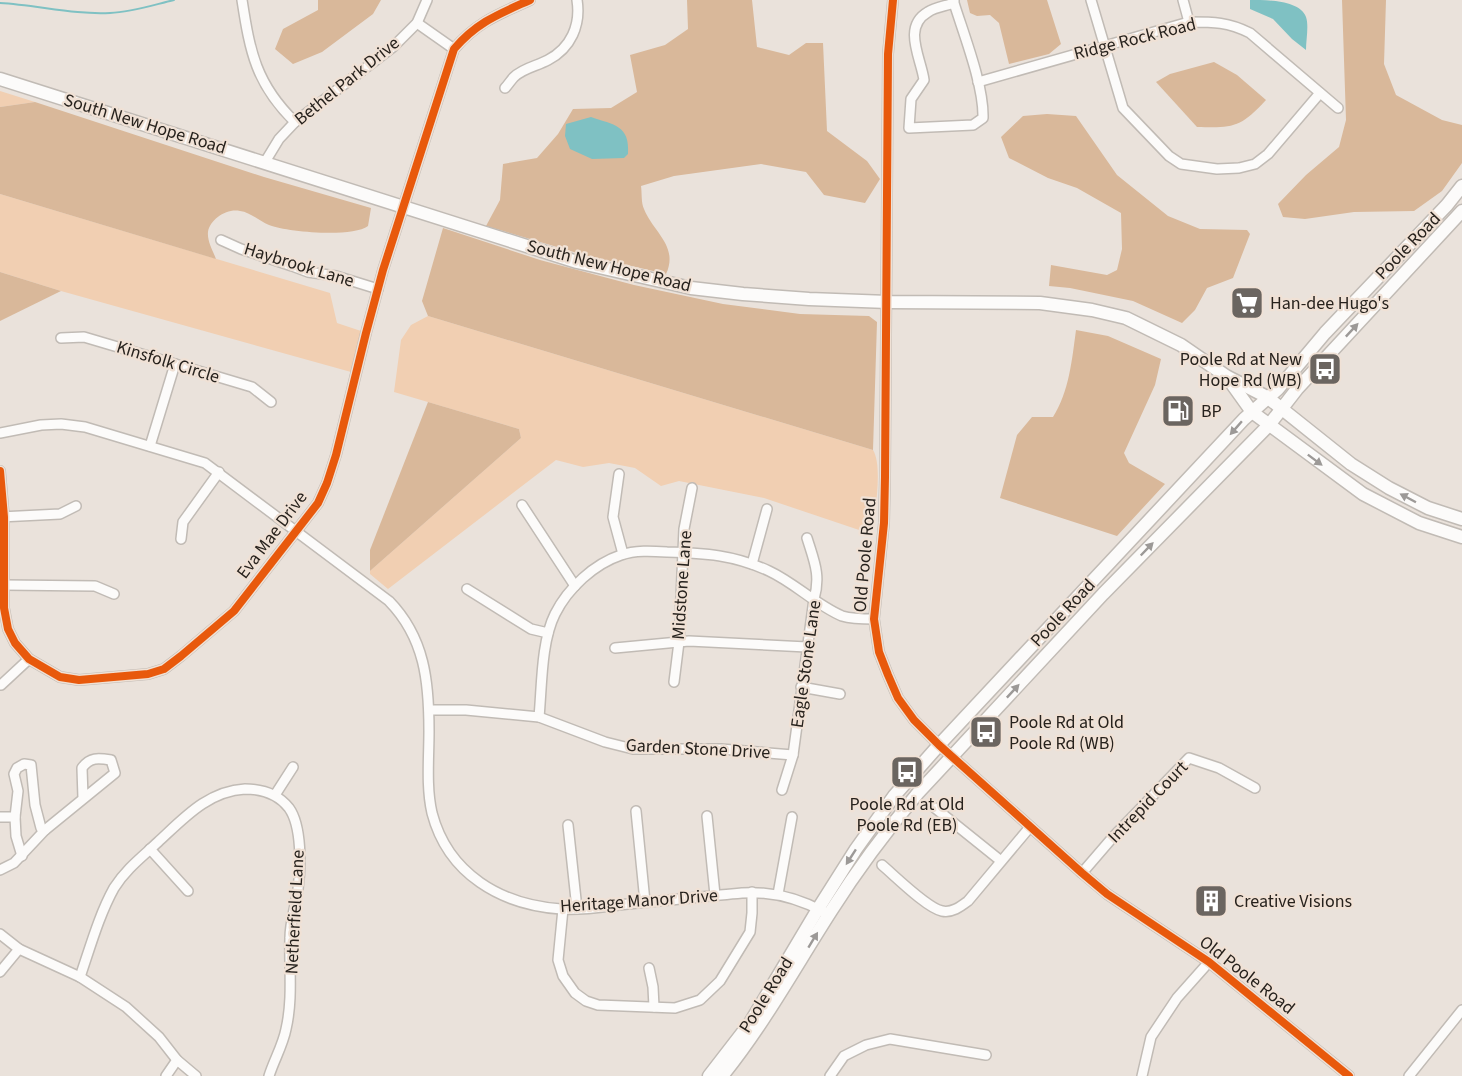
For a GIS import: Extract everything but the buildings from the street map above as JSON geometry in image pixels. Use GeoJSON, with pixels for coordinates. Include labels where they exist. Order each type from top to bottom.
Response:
{"type":"FeatureCollection","features":[{"type":"Feature","properties":{"kind":"main road","name":"South New Hope Road"},"geometry":{"type":"LineString","coordinates":[[0,79],[577,262],[691,288],[808,299],[1040,303],[1092,310],[1126,318],[1181,345],[1227,376],[1267,398],[1351,464],[1389,488],[1428,508],[1462,519]]}},
{"type":"Feature","properties":{"kind":"main road","name":"Poole Road"},"geometry":{"type":"LineString","coordinates":[[722,1076],[771,1009],[856,849],[894,796],[939,745],[1252,412],[1276,390],[1325,333],[1447,206],[1462,186]]}},
{"type":"Feature","properties":{"kind":"main road"},"geometry":{"type":"LineString","coordinates":[[1447,206],[1461,212]]}},
{"type":"Feature","properties":{"kind":"main road","name":"Poole Road"},"geometry":{"type":"LineString","coordinates":[[709,1076],[750,1023],[823,912],[895,821],[1102,594],[1269,425],[1297,389],[1461,212]]}},
{"type":"Feature","properties":{"kind":"main road","name":"South New Hope Road"},"geometry":{"type":"LineString","coordinates":[[1227,376],[1252,412],[1363,494],[1419,522],[1462,537]]}},
{"type":"Feature","properties":{"kind":"street"},"geometry":{"type":"LineString","coordinates":[[242,0],[254,63],[267,89],[295,122]]}},
{"type":"Feature","properties":{"kind":"street","name":"Bethel Park Drive"},"geometry":{"type":"LineString","coordinates":[[265,162],[279,139],[295,122],[393,47],[417,23],[427,0]]}},
{"type":"Feature","properties":{"kind":"street","name":"Eva Mae Drive"},"geometry":{"type":"LineString","coordinates":[[0,471],[4,613],[15,643],[29,659],[60,677],[79,680],[148,674],[164,669],[234,611],[318,502],[327,483],[378,289],[454,49],[471,30],[530,0]]}},
{"type":"Feature","properties":{"kind":"street"},"geometry":{"type":"LineString","coordinates":[[505,88],[514,77],[549,60],[567,45],[576,27],[577,0]]}},
{"type":"Feature","properties":{"kind":"street","name":"Old Poole Road"},"geometry":{"type":"LineString","coordinates":[[892,0],[888,54],[888,302],[884,516],[874,619],[879,652],[898,698],[914,720],[939,745],[1082,873],[1123,906],[1209,962],[1349,1076]]}},
{"type":"Feature","properties":{"kind":"street"},"geometry":{"type":"LineString","coordinates":[[1091,0],[1123,108],[1169,156],[1181,164],[1217,169],[1239,168],[1255,164],[1268,154],[1320,93]]}},
{"type":"Feature","properties":{"kind":"street"},"geometry":{"type":"LineString","coordinates":[[1183,0],[1189,22]]}},
{"type":"Feature","properties":{"kind":"street"},"geometry":{"type":"LineString","coordinates":[[954,2],[984,103],[983,118],[973,124],[909,128],[911,99],[924,80],[913,37],[916,23],[928,12],[954,2]]}},
{"type":"Feature","properties":{"kind":"street","name":"Ridge Rock Road"},"geometry":{"type":"LineString","coordinates":[[978,82],[1189,22],[1217,22],[1234,25],[1250,33],[1338,108]]}},
{"type":"Feature","properties":{"kind":"street"},"geometry":{"type":"LineString","coordinates":[[417,23],[454,49]]}},
{"type":"Feature","properties":{"kind":"street","name":"Haybrook Lane"},"geometry":{"type":"LineString","coordinates":[[221,240],[308,272],[336,276],[378,289]]}},
{"type":"Feature","properties":{"kind":"street","name":"Kinsfolk Circle"},"geometry":{"type":"LineString","coordinates":[[61,338],[84,336],[252,387],[271,402]]}},
{"type":"Feature","properties":{"kind":"street"},"geometry":{"type":"LineString","coordinates":[[150,446],[175,364]]}},
{"type":"Feature","properties":{"kind":"street","name":"Heritage Manor Drive"},"geometry":{"type":"LineString","coordinates":[[0,433],[41,424],[85,427],[205,463],[375,589],[399,612],[421,652],[426,675],[429,710],[430,802],[441,837],[454,857],[472,877],[505,897],[527,904],[577,909],[752,892],[778,894],[809,903],[823,912]]}},
{"type":"Feature","properties":{"kind":"street"},"geometry":{"type":"LineString","coordinates":[[181,539],[183,522],[219,472]]}},
{"type":"Feature","properties":{"kind":"street"},"geometry":{"type":"LineString","coordinates":[[618,474],[613,517],[616,536],[623,554]]}},
{"type":"Feature","properties":{"kind":"street","name":"Midstone Lane"},"geometry":{"type":"LineString","coordinates":[[674,682],[679,642],[684,530],[692,488]]}},
{"type":"Feature","properties":{"kind":"street"},"geometry":{"type":"LineString","coordinates":[[522,505],[575,585]]}},
{"type":"Feature","properties":{"kind":"street"},"geometry":{"type":"LineString","coordinates":[[2,517],[60,514],[76,506]]}},
{"type":"Feature","properties":{"kind":"street"},"geometry":{"type":"LineString","coordinates":[[752,564],[767,509]]}},
{"type":"Feature","properties":{"kind":"street","name":"Eagle Stone Lane"},"geometry":{"type":"LineString","coordinates":[[782,790],[793,755],[801,687],[819,577],[807,538]]}},
{"type":"Feature","properties":{"kind":"street"},"geometry":{"type":"LineString","coordinates":[[539,717],[548,633],[555,613],[575,585],[600,565],[623,554],[646,551],[716,554],[771,572],[843,616],[874,619]]}},
{"type":"Feature","properties":{"kind":"street"},"geometry":{"type":"LineString","coordinates":[[4,585],[95,586],[114,594]]}},
{"type":"Feature","properties":{"kind":"street"},"geometry":{"type":"LineString","coordinates":[[467,589],[531,629],[548,633]]}},
{"type":"Feature","properties":{"kind":"street"},"geometry":{"type":"LineString","coordinates":[[615,648],[679,642],[807,647]]}},
{"type":"Feature","properties":{"kind":"street"},"geometry":{"type":"LineString","coordinates":[[2,685],[29,659]]}},
{"type":"Feature","properties":{"kind":"street"},"geometry":{"type":"LineString","coordinates":[[801,687],[840,694]]}},
{"type":"Feature","properties":{"kind":"street","name":"Garden Stone Drive"},"geometry":{"type":"LineString","coordinates":[[429,710],[474,711],[539,717],[605,742],[633,749],[721,749],[793,755]]}},
{"type":"Feature","properties":{"kind":"street"},"geometry":{"type":"LineString","coordinates":[[0,870],[14,863],[45,830],[115,773],[111,760],[96,758],[86,762],[82,768],[83,798]]}},
{"type":"Feature","properties":{"kind":"street","name":"Intrepid Court"},"geometry":{"type":"LineString","coordinates":[[1082,873],[1113,837],[1189,758],[1219,768],[1255,788]]}},
{"type":"Feature","properties":{"kind":"street"},"geometry":{"type":"LineString","coordinates":[[22,856],[16,836],[15,817],[18,791],[14,774],[17,768],[24,764],[31,765],[35,805],[41,828],[45,830]]}},
{"type":"Feature","properties":{"kind":"street"},"geometry":{"type":"LineString","coordinates":[[80,977],[92,940],[114,889],[129,867],[186,816],[211,798],[229,790],[258,789],[275,795],[293,767]]}},
{"type":"Feature","properties":{"kind":"street","name":"Netherfield Lane"},"geometry":{"type":"LineString","coordinates":[[269,1076],[286,1030],[291,981],[290,935],[292,912],[298,889],[299,866],[297,826],[290,809],[275,795]]}},
{"type":"Feature","properties":{"kind":"street"},"geometry":{"type":"LineString","coordinates":[[935,808],[1001,861]]}},
{"type":"Feature","properties":{"kind":"street"},"geometry":{"type":"LineString","coordinates":[[636,811],[645,902]]}},
{"type":"Feature","properties":{"kind":"street"},"geometry":{"type":"LineString","coordinates":[[707,816],[715,895]]}},
{"type":"Feature","properties":{"kind":"street"},"geometry":{"type":"LineString","coordinates":[[0,817],[15,817]]}},
{"type":"Feature","properties":{"kind":"street"},"geometry":{"type":"LineString","coordinates":[[778,894],[792,818]]}},
{"type":"Feature","properties":{"kind":"street"},"geometry":{"type":"LineString","coordinates":[[568,825],[577,909]]}},
{"type":"Feature","properties":{"kind":"street"},"geometry":{"type":"LineString","coordinates":[[882,865],[930,905],[943,911],[957,909],[968,901],[1030,827]]}},
{"type":"Feature","properties":{"kind":"street"},"geometry":{"type":"LineString","coordinates":[[150,849],[188,891]]}},
{"type":"Feature","properties":{"kind":"street"},"geometry":{"type":"LineString","coordinates":[[563,909],[558,960],[570,988],[586,1001],[598,1005],[684,1006],[700,1000],[716,987],[747,939],[752,924],[752,892]]}},
{"type":"Feature","properties":{"kind":"street"},"geometry":{"type":"LineString","coordinates":[[0,934],[19,949],[80,977],[126,1007],[159,1038],[177,1060],[196,1076]]}},
{"type":"Feature","properties":{"kind":"street"},"geometry":{"type":"LineString","coordinates":[[0,972],[19,949]]}},
{"type":"Feature","properties":{"kind":"street"},"geometry":{"type":"LineString","coordinates":[[1142,1076],[1151,1036],[1177,998],[1209,962]]}},
{"type":"Feature","properties":{"kind":"street"},"geometry":{"type":"LineString","coordinates":[[650,968],[654,1007]]}},
{"type":"Feature","properties":{"kind":"street"},"geometry":{"type":"LineString","coordinates":[[1409,1076],[1462,1010]]}},
{"type":"Feature","properties":{"kind":"street"},"geometry":{"type":"LineString","coordinates":[[830,1076],[844,1056],[866,1045],[890,1039],[986,1055]]}},
{"type":"Feature","properties":{"kind":"street"},"geometry":{"type":"LineString","coordinates":[[166,1076],[177,1060]]}},
{"type":"Feature","properties":{"kind":"shaded area"},"geometry":{"type":"Polygon","coordinates":[[[318,0],[381,0],[373,14],[322,52],[293,64],[275,49],[283,29],[318,10],[318,0]]]}},
{"type":"Feature","properties":{"kind":"shaded area"},"geometry":{"type":"Polygon","coordinates":[[[687,0],[752,0],[757,47],[789,55],[806,43],[823,43],[827,131],[867,161],[880,179],[865,203],[824,195],[806,172],[761,164],[674,176],[641,186],[644,209],[667,247],[669,264],[666,274],[584,255],[486,226],[500,200],[503,164],[537,158],[558,134],[573,109],[611,108],[637,92],[630,55],[665,45],[688,29],[687,0]]]}},
{"type":"Feature","properties":{"kind":"shaded area"},"geometry":{"type":"Polygon","coordinates":[[[967,0],[1047,0],[1061,44],[1049,54],[1009,64],[999,23],[990,15],[977,16],[970,13],[967,0]]]}},
{"type":"Feature","properties":{"kind":"shaded area"},"geometry":{"type":"Polygon","coordinates":[[[1342,0],[1386,0],[1384,64],[1396,95],[1442,120],[1462,125],[1462,163],[1442,191],[1414,211],[1354,212],[1305,219],[1283,217],[1278,204],[1306,175],[1339,147],[1346,120],[1342,0]]]}},
{"type":"Feature","properties":{"kind":"shaded area"},"geometry":{"type":"Polygon","coordinates":[[[1214,62],[1237,75],[1266,100],[1249,116],[1235,124],[1197,127],[1156,82],[1170,74],[1214,62]]]}},
{"type":"Feature","properties":{"kind":"shaded area"},"geometry":{"type":"Polygon","coordinates":[[[0,91],[35,102],[0,107],[0,91]]]}},
{"type":"Feature","properties":{"kind":"shaded area"},"geometry":{"type":"Polygon","coordinates":[[[35,102],[264,177],[371,208],[368,226],[348,232],[304,232],[278,228],[244,212],[230,211],[216,219],[209,227],[209,242],[216,259],[0,194],[0,107],[35,102]]]}},
{"type":"Feature","properties":{"kind":"shaded area"},"geometry":{"type":"Polygon","coordinates":[[[1047,114],[1076,116],[1117,175],[1168,216],[1200,229],[1247,230],[1250,234],[1233,278],[1207,288],[1195,310],[1182,323],[1133,301],[1049,286],[1051,265],[1107,275],[1117,270],[1122,249],[1121,213],[1077,188],[1048,178],[1009,158],[1001,137],[1023,116],[1047,114]]]}},
{"type":"Feature","properties":{"kind":"shaded area"},"geometry":{"type":"Polygon","coordinates":[[[0,194],[330,293],[337,323],[361,331],[351,372],[0,272],[0,194]]]}},
{"type":"Feature","properties":{"kind":"shaded area"},"geometry":{"type":"Polygon","coordinates":[[[443,228],[540,260],[634,285],[723,304],[800,314],[869,316],[877,322],[873,450],[428,316],[422,301],[443,228]]]}},
{"type":"Feature","properties":{"kind":"shaded area"},"geometry":{"type":"Polygon","coordinates":[[[0,272],[61,291],[0,321],[0,272]]]}},
{"type":"Feature","properties":{"kind":"shaded area"},"geometry":{"type":"Polygon","coordinates":[[[428,316],[873,450],[878,479],[871,534],[764,498],[679,481],[661,486],[635,468],[609,463],[583,467],[556,460],[388,589],[370,574],[370,571],[521,438],[519,429],[394,392],[401,340],[411,325],[428,316]]]}},
{"type":"Feature","properties":{"kind":"shaded area"},"geometry":{"type":"Polygon","coordinates":[[[1076,330],[1108,336],[1161,359],[1155,385],[1124,453],[1129,463],[1165,484],[1117,536],[1000,498],[1017,435],[1032,417],[1053,417],[1063,397],[1076,330]]]}},
{"type":"Feature","properties":{"kind":"shaded area"},"geometry":{"type":"Polygon","coordinates":[[[428,402],[519,429],[521,438],[370,571],[370,550],[428,402]]]}},
{"type":"Feature","properties":{"kind":"water"},"geometry":{"type":"Polygon","coordinates":[[[1250,0],[1282,2],[1303,11],[1307,25],[1306,50],[1273,19],[1250,9],[1250,0]]]}},
{"type":"Feature","properties":{"kind":"water"},"geometry":{"type":"Polygon","coordinates":[[[591,117],[613,125],[623,132],[628,144],[628,154],[624,158],[592,159],[570,149],[565,136],[566,124],[591,117]]]}},
{"type":"Feature","properties":{"kind":"waterway"},"geometry":{"type":"LineString","coordinates":[[0,3],[83,13],[110,13],[134,10],[174,0]]}},
{"type":"Feature","properties":{"kind":"cycle path"},"geometry":{"type":"LineString","coordinates":[[0,471],[4,517],[4,608],[8,629],[15,643],[29,659],[60,677],[79,680],[148,674],[164,669],[234,611],[318,503],[327,483],[383,270],[454,49],[480,25],[530,0]]}},
{"type":"Feature","properties":{"kind":"cycle path"},"geometry":{"type":"LineString","coordinates":[[893,0],[888,54],[884,523],[874,619],[879,652],[888,675],[898,698],[914,720],[1082,873],[1107,894],[1209,962],[1349,1076]]}},
{"type":"Feature","properties":{"kind":"place","name":"Han-dee Hugo's"},"geometry":{"type":"Point","coordinates":[1247,303]}},
{"type":"Feature","properties":{"kind":"place","name":"Poole Rd at New Hope Rd (WB)"},"geometry":{"type":"Point","coordinates":[1325,369]}},
{"type":"Feature","properties":{"kind":"place","name":"BP"},"geometry":{"type":"Point","coordinates":[1178,411]}},
{"type":"Feature","properties":{"kind":"place","name":"Poole Rd at Old Poole Rd (WB)"},"geometry":{"type":"Point","coordinates":[986,732]}},
{"type":"Feature","properties":{"kind":"place","name":"Poole Rd at Old Poole Rd (EB)"},"geometry":{"type":"Point","coordinates":[907,772]}},
{"type":"Feature","properties":{"kind":"place","name":"Creative Visions"},"geometry":{"type":"Point","coordinates":[1211,901]}}]}
